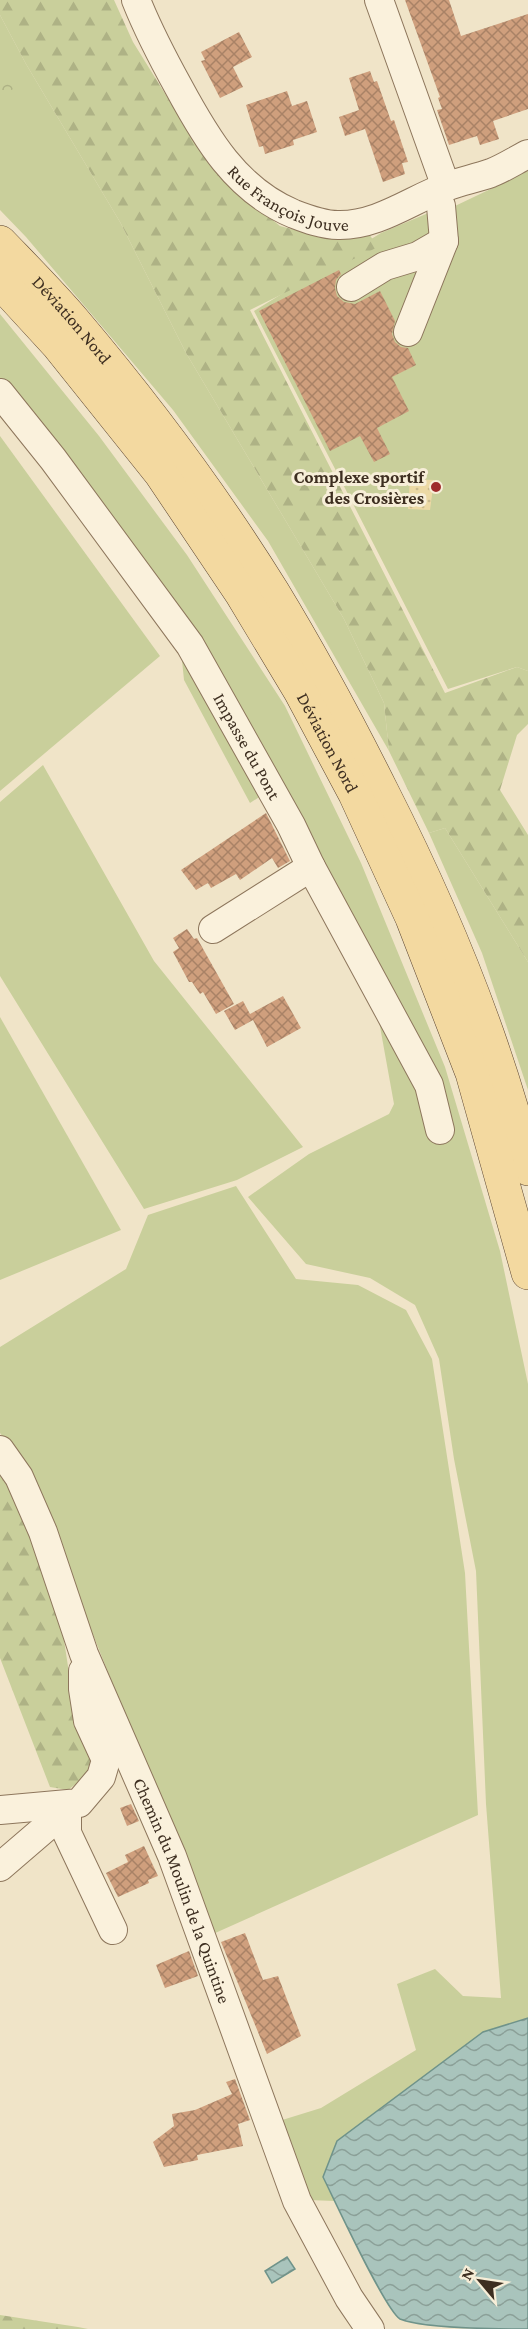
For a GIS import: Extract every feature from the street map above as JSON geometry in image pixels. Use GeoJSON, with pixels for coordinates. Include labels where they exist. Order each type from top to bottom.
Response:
{"type":"FeatureCollection","features":[{"type":"Feature","properties":{"kind":"main road","name":"Déviation Nord"},"geometry":{"type":"LineString","coordinates":[[0,242],[72,319],[136,397],[196,478],[272,591],[337,703],[419,864],[471,990],[516,1118],[528,1169]]}},
{"type":"Feature","properties":{"kind":"main road","name":"Déviation Nord"},"geometry":{"type":"LineString","coordinates":[[0,282],[57,344],[161,474],[241,592],[300,691],[344,773],[412,918],[472,1073],[528,1273]]}},
{"type":"Feature","properties":{"kind":"street","name":"Rue François Jouve"},"geometry":{"type":"LineString","coordinates":[[136,0],[151,36],[220,157],[239,178],[284,210],[307,219],[337,225],[364,222],[441,189],[492,173],[528,154]]}},
{"type":"Feature","properties":{"kind":"street"},"geometry":{"type":"LineString","coordinates":[[379,0],[441,189],[444,241],[408,332]]}},
{"type":"Feature","properties":{"kind":"street"},"geometry":{"type":"LineString","coordinates":[[351,287],[385,266],[418,256],[444,241]]}},
{"type":"Feature","properties":{"kind":"street","name":"Impasse du Pont"},"geometry":{"type":"LineString","coordinates":[[0,393],[190,645],[291,825],[311,867],[429,1085],[440,1130]]}},
{"type":"Feature","properties":{"kind":"street"},"geometry":{"type":"LineString","coordinates":[[213,929],[311,867]]}},
{"type":"Feature","properties":{"kind":"street","name":"Chemin du Moulin de la Quintine"},"geometry":{"type":"LineString","coordinates":[[0,1450],[19,1477],[43,1532],[84,1654],[172,1856],[297,2201],[349,2298],[370,2329]]}},
{"type":"Feature","properties":{"kind":"street"},"geometry":{"type":"LineString","coordinates":[[0,1810],[62,1809],[79,1803],[101,1777],[106,1760],[88,1721],[83,1689],[84,1654]]}},
{"type":"Feature","properties":{"kind":"street"},"geometry":{"type":"LineString","coordinates":[[0,1794],[37,1792],[62,1809],[67,1833],[113,1930]]}},
{"type":"Feature","properties":{"kind":"street"},"geometry":{"type":"LineString","coordinates":[[0,1867],[50,1824],[62,1809]]}},
{"type":"Feature","properties":{"kind":"green space"},"geometry":{"type":"Polygon","coordinates":[[[0,0],[114,0],[133,42],[208,163],[241,194],[280,226],[322,237],[369,234],[378,247],[250,310],[445,693],[517,667],[528,671],[528,724],[517,735],[500,790],[528,835],[528,962],[445,828],[429,833],[389,751],[384,703],[344,619],[186,353],[120,222],[26,64],[0,15],[0,0]]]}},
{"type":"Feature","properties":{"kind":"green space"},"geometry":{"type":"Polygon","coordinates":[[[0,15],[26,64],[120,222],[186,353],[344,619],[384,703],[389,751],[268,541],[173,410],[26,237],[0,210],[0,15]]]}},
{"type":"Feature","properties":{"kind":"green space"},"geometry":{"type":"Polygon","coordinates":[[[0,62],[16,87],[0,98],[0,62]]]}},
{"type":"Feature","properties":{"kind":"green space","name":"Complexe sportif des Crosières"},"geometry":{"type":"Polygon","coordinates":[[[528,171],[528,671],[517,667],[448,689],[254,311],[381,233],[433,211],[455,206],[528,171]]]}},
{"type":"Feature","properties":{"kind":"green space"},"geometry":{"type":"Polygon","coordinates":[[[0,314],[99,436],[187,555],[285,706],[361,863],[445,1067],[500,1251],[528,1384],[528,2018],[483,2032],[323,2176],[335,2201],[307,2200],[279,2121],[321,2108],[416,2050],[397,1984],[435,1969],[463,1996],[501,1998],[486,1804],[476,1571],[454,1459],[439,1359],[415,1305],[370,1278],[306,1264],[248,1197],[309,1154],[389,1114],[394,1104],[379,1021],[270,790],[250,803],[184,680],[179,631],[0,383],[0,314]]]}},
{"type":"Feature","properties":{"kind":"green space"},"geometry":{"type":"Polygon","coordinates":[[[0,436],[160,656],[0,791],[0,436]]]}},
{"type":"Feature","properties":{"kind":"green space"},"geometry":{"type":"Polygon","coordinates":[[[43,765],[154,961],[303,1147],[237,1180],[144,1209],[0,976],[0,802],[43,765]]]}},
{"type":"Feature","properties":{"kind":"green space"},"geometry":{"type":"Polygon","coordinates":[[[445,828],[528,962],[528,1090],[482,953],[429,833],[445,828]]]}},
{"type":"Feature","properties":{"kind":"green space"},"geometry":{"type":"Polygon","coordinates":[[[0,1017],[121,1230],[0,1280],[0,1017]]]}},
{"type":"Feature","properties":{"kind":"green space"},"geometry":{"type":"Polygon","coordinates":[[[236,1186],[296,1279],[358,1285],[406,1310],[432,1359],[465,1573],[478,1815],[213,1934],[27,1470],[0,1433],[0,1347],[126,1269],[148,1215],[236,1186]]]}},
{"type":"Feature","properties":{"kind":"green space"},"geometry":{"type":"Polygon","coordinates":[[[0,1464],[57,1594],[69,1673],[92,1749],[90,1773],[68,1790],[50,1787],[0,1658],[0,1464]]]}},
{"type":"Feature","properties":{"kind":"green space"},"geometry":{"type":"Polygon","coordinates":[[[0,2315],[78,2327],[88,2329],[0,2329],[0,2315]]]}},
{"type":"Feature","properties":{"kind":"sand"},"geometry":{"type":"Polygon","coordinates":[[[410,479],[434,480],[430,510],[408,509],[410,479]]]}},
{"type":"Feature","properties":{"kind":"water"},"geometry":{"type":"Polygon","coordinates":[[[528,2018],[528,2329],[443,2327],[400,2319],[372,2276],[323,2177],[337,2141],[483,2032],[528,2018]]]}},
{"type":"Feature","properties":{"kind":"water"},"geometry":{"type":"Polygon","coordinates":[[[287,2257],[295,2269],[272,2283],[265,2271],[287,2257]]]}},
{"type":"Feature","properties":{"kind":"building"},"geometry":{"type":"Polygon","coordinates":[[[405,0],[449,0],[461,36],[528,14],[528,109],[493,121],[499,139],[480,145],[477,136],[449,145],[437,110],[442,109],[438,98],[440,97],[405,0]]]}},
{"type":"Feature","properties":{"kind":"building"},"geometry":{"type":"Polygon","coordinates":[[[239,32],[252,57],[233,67],[243,87],[220,98],[201,61],[205,60],[201,52],[239,32]]]}},
{"type":"Feature","properties":{"kind":"building"},"geometry":{"type":"Polygon","coordinates":[[[370,71],[374,82],[377,81],[391,121],[394,120],[408,162],[402,163],[405,174],[383,182],[365,129],[345,136],[339,117],[359,110],[349,78],[370,71]]]}},
{"type":"Feature","properties":{"kind":"building"},"geometry":{"type":"Polygon","coordinates":[[[287,91],[292,106],[307,101],[317,132],[293,140],[294,145],[265,154],[263,146],[259,147],[246,105],[287,91]]]}},
{"type":"Feature","properties":{"kind":"building"},"geometry":{"type":"Polygon","coordinates":[[[339,270],[341,274],[336,280],[335,288],[337,296],[344,302],[355,304],[380,291],[395,321],[392,334],[395,342],[401,347],[408,348],[416,365],[392,377],[409,411],[377,428],[390,454],[374,462],[360,436],[330,451],[259,311],[339,270]]]}},
{"type":"Feature","properties":{"kind":"building"},"geometry":{"type":"Polygon","coordinates":[[[266,813],[290,861],[278,868],[272,858],[240,880],[236,874],[211,888],[208,883],[196,890],[181,870],[266,813]]]}},
{"type":"Feature","properties":{"kind":"building"},"geometry":{"type":"Polygon","coordinates":[[[187,929],[194,939],[197,938],[234,1004],[216,1014],[203,992],[200,994],[192,982],[189,982],[173,952],[179,948],[173,938],[187,929]]]}},
{"type":"Feature","properties":{"kind":"building"},"geometry":{"type":"Polygon","coordinates":[[[283,996],[301,1028],[267,1047],[253,1020],[235,1030],[224,1011],[243,1001],[250,1014],[283,996]]]}},
{"type":"Feature","properties":{"kind":"building"},"geometry":{"type":"Polygon","coordinates":[[[131,1804],[139,1821],[127,1826],[120,1808],[131,1804]]]}},
{"type":"Feature","properties":{"kind":"building"},"geometry":{"type":"Polygon","coordinates":[[[144,1846],[158,1876],[148,1880],[149,1883],[118,1897],[106,1873],[128,1862],[125,1855],[144,1846]]]}},
{"type":"Feature","properties":{"kind":"building"},"geometry":{"type":"Polygon","coordinates":[[[245,1933],[263,1980],[278,1976],[301,2036],[267,2054],[221,1942],[245,1933]]]}},
{"type":"Feature","properties":{"kind":"building"},"geometry":{"type":"Polygon","coordinates":[[[189,1951],[198,1976],[165,1988],[156,1965],[189,1951]]]}},
{"type":"Feature","properties":{"kind":"building"},"geometry":{"type":"Polygon","coordinates":[[[235,2079],[250,2120],[238,2124],[243,2146],[197,2155],[198,2160],[164,2167],[153,2142],[174,2126],[172,2114],[195,2110],[232,2094],[226,2082],[235,2079]]]}},
{"type":"Feature","properties":{"kind":"place","name":"Complexe sportif des Crosières"},"geometry":{"type":"Point","coordinates":[436,487]}}]}
